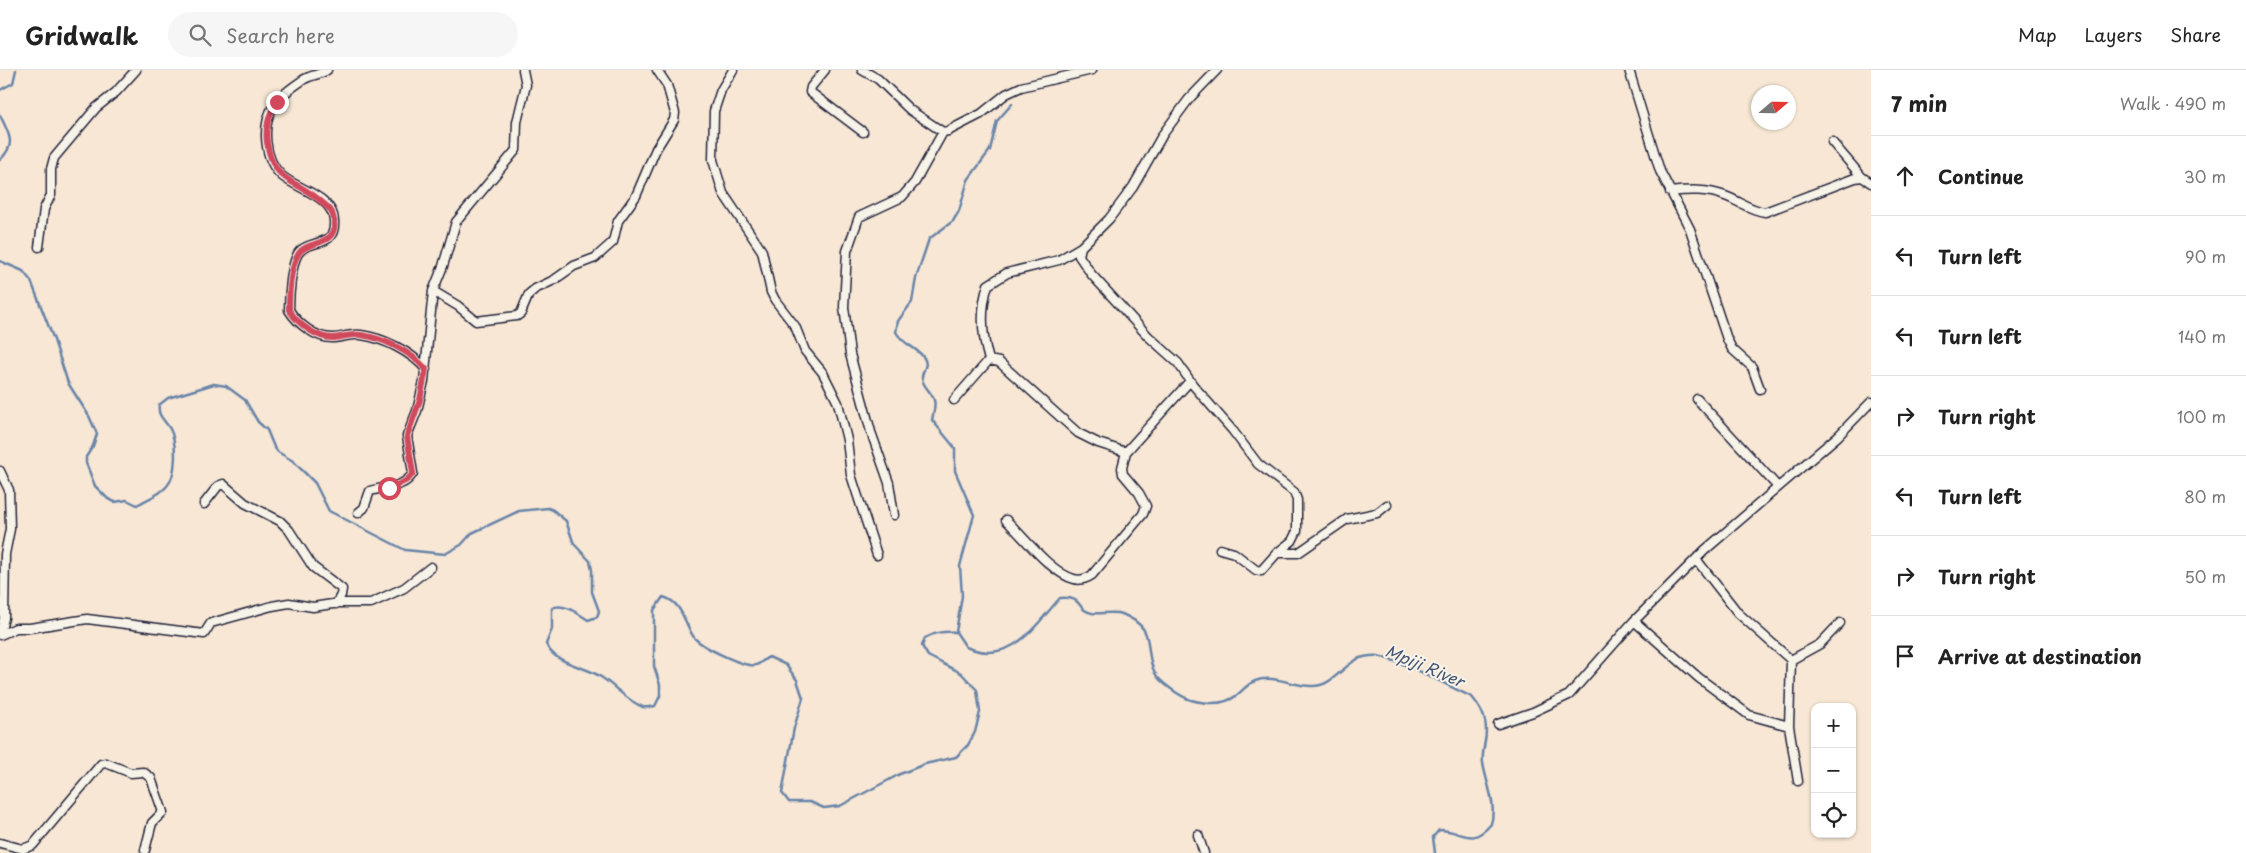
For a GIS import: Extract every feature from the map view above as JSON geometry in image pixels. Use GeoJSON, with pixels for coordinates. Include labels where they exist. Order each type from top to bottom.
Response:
{"type":"FeatureCollection","features":[{"type":"Feature","properties":{"kind":"street"},"geometry":{"type":"LineString","coordinates":[[39,247],[44,209],[51,195],[51,169],[54,158],[96,108],[116,92],[136,70]]}},
{"type":"Feature","properties":{"kind":"street"},"geometry":{"type":"LineString","coordinates":[[327,70],[303,80],[290,91],[274,106],[268,121],[266,140],[271,160],[276,169],[282,176],[319,199],[330,210],[334,223],[326,240],[304,248],[298,255],[290,282],[289,310],[314,333],[331,338],[362,335],[375,339],[396,347],[426,369]]}},
{"type":"Feature","properties":{"kind":"street"},"geometry":{"type":"LineString","coordinates":[[358,513],[364,508],[370,491],[402,483],[410,478],[413,473],[407,436],[420,400],[426,369],[426,348],[433,291],[443,266],[456,222],[516,150],[517,122],[526,85],[523,70]]}},
{"type":"Feature","properties":{"kind":"street"},"geometry":{"type":"LineString","coordinates":[[433,291],[458,306],[476,321],[511,318],[521,313],[529,294],[535,289],[554,280],[574,266],[595,258],[611,244],[618,221],[636,196],[656,149],[674,120],[675,113],[667,85],[657,70]]}},
{"type":"Feature","properties":{"kind":"street"},"geometry":{"type":"LineString","coordinates":[[733,70],[720,90],[714,111],[712,143],[723,193],[762,251],[771,292],[795,326],[805,351],[822,373],[838,403],[847,440],[851,475],[877,555]]}},
{"type":"Feature","properties":{"kind":"street"},"geometry":{"type":"LineString","coordinates":[[825,70],[810,92],[864,132]]}},
{"type":"Feature","properties":{"kind":"street"},"geometry":{"type":"LineString","coordinates":[[862,70],[878,79],[910,110],[943,132]]}},
{"type":"Feature","properties":{"kind":"street"},"geometry":{"type":"LineString","coordinates":[[894,515],[889,483],[871,432],[850,354],[844,308],[847,251],[859,217],[902,197],[915,182],[943,132],[981,114],[1006,94],[1021,87],[1092,70]]}},
{"type":"Feature","properties":{"kind":"street"},"geometry":{"type":"LineString","coordinates":[[989,360],[983,339],[984,298],[988,285],[1007,274],[1059,260],[1080,247],[1109,219],[1142,174],[1163,134],[1190,99],[1217,70]]}},
{"type":"Feature","properties":{"kind":"street"},"geometry":{"type":"LineString","coordinates":[[1629,70],[1660,171],[1690,229],[1726,339],[1732,349],[1752,367],[1760,389]]}},
{"type":"Feature","properties":{"kind":"street"},"geometry":{"type":"LineString","coordinates":[[1832,142],[1862,177],[1871,183]]}},
{"type":"Feature","properties":{"kind":"street"},"geometry":{"type":"LineString","coordinates":[[1670,192],[1692,190],[1710,192],[1725,196],[1756,211],[1765,212],[1862,177]]}},
{"type":"Feature","properties":{"kind":"street"},"geometry":{"type":"LineString","coordinates":[[1080,247],[1079,256],[1092,275],[1148,336],[1178,363],[1190,381],[1258,464],[1294,492],[1297,500],[1297,530],[1292,541],[1277,553],[1262,571],[1256,570],[1234,553],[1220,549]]}},
{"type":"Feature","properties":{"kind":"street"},"geometry":{"type":"LineString","coordinates":[[954,400],[989,360]]}},
{"type":"Feature","properties":{"kind":"street"},"geometry":{"type":"LineString","coordinates":[[989,360],[999,362],[1078,434],[1126,452]]}},
{"type":"Feature","properties":{"kind":"street"},"geometry":{"type":"LineString","coordinates":[[1006,520],[1061,572],[1073,579],[1082,580],[1087,578],[1143,514],[1146,506],[1142,497],[1123,474],[1122,468],[1126,452],[1190,381]]}},
{"type":"Feature","properties":{"kind":"street"},"geometry":{"type":"LineString","coordinates":[[1697,400],[1777,486]]}},
{"type":"Feature","properties":{"kind":"street"},"geometry":{"type":"LineString","coordinates":[[1498,724],[1533,712],[1569,695],[1634,620],[1696,559],[1777,486],[1838,436],[1871,402]]}},
{"type":"Feature","properties":{"kind":"street"},"geometry":{"type":"LineString","coordinates":[[0,471],[9,490],[10,529],[5,554],[4,618],[0,634]]}},
{"type":"Feature","properties":{"kind":"street"},"geometry":{"type":"LineString","coordinates":[[204,504],[218,486],[223,484],[245,503],[280,521],[289,530],[313,567],[342,589],[342,595],[336,604]]}},
{"type":"Feature","properties":{"kind":"street"},"geometry":{"type":"LineString","coordinates":[[1277,553],[1298,553],[1347,519],[1377,513],[1387,505]]}},
{"type":"Feature","properties":{"kind":"street"},"geometry":{"type":"LineString","coordinates":[[1696,559],[1738,613],[1791,660]]}},
{"type":"Feature","properties":{"kind":"street"},"geometry":{"type":"LineString","coordinates":[[0,634],[16,628],[30,628],[86,619],[204,634],[211,623],[272,606],[297,603],[313,607],[323,607],[336,604],[371,603],[404,588],[431,567]]}},
{"type":"Feature","properties":{"kind":"street"},"geometry":{"type":"LineString","coordinates":[[1634,620],[1699,678],[1749,715],[1789,726]]}},
{"type":"Feature","properties":{"kind":"street"},"geometry":{"type":"LineString","coordinates":[[1791,660],[1820,644],[1840,623]]}},
{"type":"Feature","properties":{"kind":"street"},"geometry":{"type":"LineString","coordinates":[[1791,660],[1789,726],[1798,781]]}},
{"type":"Feature","properties":{"kind":"street"},"geometry":{"type":"LineString","coordinates":[[0,843],[22,849],[33,846],[102,764],[106,763],[130,773],[143,772],[151,778],[163,812],[152,823],[145,850]]}},
{"type":"Feature","properties":{"kind":"street"},"geometry":{"type":"LineString","coordinates":[[1198,835],[1204,853]]}},
{"type":"Feature","properties":{"kind":"waterway"},"geometry":{"type":"LineString","coordinates":[[0,90],[13,83],[16,70]]}},
{"type":"Feature","properties":{"kind":"waterway"},"geometry":{"type":"LineString","coordinates":[[956,632],[962,596],[960,566],[974,515],[955,471],[955,448],[932,420],[935,407],[934,400],[922,380],[926,366],[924,358],[918,351],[899,337],[896,332],[898,321],[912,302],[916,278],[929,239],[953,221],[959,211],[968,180],[990,150],[997,121],[1012,104]]}},
{"type":"Feature","properties":{"kind":"waterway"},"geometry":{"type":"LineString","coordinates":[[0,115],[10,139],[8,149],[0,160]]}},
{"type":"Feature","properties":{"kind":"waterway"},"geometry":{"type":"LineString","coordinates":[[0,261],[23,271],[31,281],[54,340],[68,383],[89,416],[97,434],[93,446],[86,457],[86,463],[95,486],[108,499],[115,502],[127,500],[137,505],[167,486],[173,474],[175,450],[170,429],[160,415],[159,405],[168,398],[214,384],[226,386],[245,400],[258,422],[267,430],[278,452],[293,461],[315,483],[329,511],[405,550],[445,554],[461,545],[472,533],[519,511],[548,508],[553,510],[566,521],[574,544],[590,561],[592,592],[599,611],[597,617],[588,620],[561,606],[552,608],[552,629],[546,644],[550,651],[563,661],[601,677],[637,704],[644,707],[655,706],[660,696],[660,685],[654,666],[654,610],[663,597],[674,603],[682,613],[693,636],[713,650],[733,660],[750,665],[756,665],[769,657],[786,665],[797,680],[803,698],[794,728],[782,793],[789,802],[810,802],[824,808],[840,806],[900,774],[925,764],[956,757],[968,745],[975,732],[980,712],[977,690],[961,673],[928,656],[922,646],[925,638],[933,634],[956,632]]}},
{"type":"Feature","properties":{"kind":"waterway","name":"Mpiji River"},"geometry":{"type":"LineString","coordinates":[[956,632],[966,647],[982,652],[996,651],[1009,647],[1031,631],[1060,598],[1073,599],[1083,609],[1092,613],[1118,613],[1134,620],[1141,626],[1148,640],[1151,664],[1157,677],[1182,696],[1191,700],[1209,703],[1232,699],[1250,683],[1262,679],[1318,686],[1330,681],[1358,659],[1369,656],[1390,659],[1426,674],[1472,697],[1482,711],[1486,727],[1483,763],[1493,809],[1491,824],[1478,835],[1466,836],[1439,830],[1433,837],[1435,853]]}},
{"type":"Feature","properties":{"kind":"route"},"geometry":{"type":"LineString","coordinates":[[277,102],[269,116],[266,134],[271,160],[282,176],[311,193],[330,210],[333,214],[334,223],[333,229],[326,240],[300,251],[290,282],[289,310],[294,317],[314,333],[331,338],[362,335],[375,339],[396,347],[426,369],[417,411],[408,429],[407,436],[413,473],[410,478],[402,483],[389,488]]}}]}
